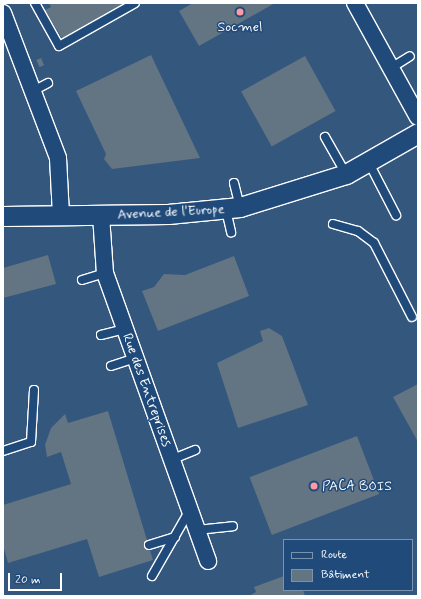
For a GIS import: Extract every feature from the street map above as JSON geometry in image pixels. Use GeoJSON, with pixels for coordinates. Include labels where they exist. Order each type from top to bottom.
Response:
{"type":"FeatureCollection","features":[{"type":"Feature","properties":{"kind":"street"},"geometry":{"type":"LineString","coordinates":[[355,3],[418,117]]}},
{"type":"Feature","properties":{"kind":"street"},"geometry":{"type":"LineString","coordinates":[[3,13],[58,158],[61,215]]}},
{"type":"Feature","properties":{"kind":"street","name":"Avenue de l'Europe"},"geometry":{"type":"LineString","coordinates":[[3,216],[101,215],[233,208],[346,174],[369,163],[418,133]]}},
{"type":"Feature","properties":{"kind":"street","name":"Rue des Entreprises"},"geometry":{"type":"LineString","coordinates":[[101,215],[105,273],[173,459],[208,561]]}},
{"type":"Feature","properties":{"kind":"lane"},"geometry":{"type":"LineString","coordinates":[[35,3],[59,46],[135,3]]}},
{"type":"Feature","properties":{"kind":"lane"},"geometry":{"type":"LineString","coordinates":[[391,68],[410,56]]}},
{"type":"Feature","properties":{"kind":"lane"},"geometry":{"type":"LineString","coordinates":[[33,91],[48,83]]}},
{"type":"Feature","properties":{"kind":"lane"},"geometry":{"type":"LineString","coordinates":[[325,137],[346,174]]}},
{"type":"Feature","properties":{"kind":"lane"},"geometry":{"type":"LineString","coordinates":[[369,163],[396,214]]}},
{"type":"Feature","properties":{"kind":"lane"},"geometry":{"type":"LineString","coordinates":[[231,232],[234,183]]}},
{"type":"Feature","properties":{"kind":"lane"},"geometry":{"type":"LineString","coordinates":[[332,224],[358,231],[374,243],[412,317]]}},
{"type":"Feature","properties":{"kind":"lane"},"geometry":{"type":"LineString","coordinates":[[82,280],[105,273]]}},
{"type":"Feature","properties":{"kind":"lane"},"geometry":{"type":"LineString","coordinates":[[101,335],[125,329]]}},
{"type":"Feature","properties":{"kind":"lane"},"geometry":{"type":"LineString","coordinates":[[111,366],[136,358]]}},
{"type":"Feature","properties":{"kind":"lane"},"geometry":{"type":"LineString","coordinates":[[3,451],[30,442],[34,390]]}},
{"type":"Feature","properties":{"kind":"lane"},"geometry":{"type":"LineString","coordinates":[[173,459],[195,450]]}},
{"type":"Feature","properties":{"kind":"lane"},"geometry":{"type":"LineString","coordinates":[[152,576],[190,509]]}},
{"type":"Feature","properties":{"kind":"lane"},"geometry":{"type":"LineString","coordinates":[[198,530],[233,526]]}},
{"type":"Feature","properties":{"kind":"lane"},"geometry":{"type":"LineString","coordinates":[[149,545],[175,537]]}},
{"type":"Feature","properties":{"kind":"shaded area"},"geometry":{"type":"Polygon","coordinates":[[[3,3],[418,3],[418,596],[3,596],[3,3]]]}},
{"type":"Feature","properties":{"kind":"building"},"geometry":{"type":"Polygon","coordinates":[[[49,3],[129,3],[63,40],[45,10],[51,7],[49,3]]]}},
{"type":"Feature","properties":{"kind":"building"},"geometry":{"type":"Polygon","coordinates":[[[193,3],[275,3],[199,46],[179,11],[193,3]]]}},
{"type":"Feature","properties":{"kind":"building"},"geometry":{"type":"Polygon","coordinates":[[[151,55],[200,158],[112,169],[104,159],[106,154],[76,91],[151,55]]]}},
{"type":"Feature","properties":{"kind":"building"},"geometry":{"type":"Polygon","coordinates":[[[305,56],[336,111],[272,146],[241,91],[305,56]]]}},
{"type":"Feature","properties":{"kind":"building"},"geometry":{"type":"Polygon","coordinates":[[[41,58],[44,65],[40,67],[36,60],[41,58]]]}},
{"type":"Feature","properties":{"kind":"building"},"geometry":{"type":"Polygon","coordinates":[[[48,255],[56,284],[3,298],[3,268],[48,255]]]}},
{"type":"Feature","properties":{"kind":"building"},"geometry":{"type":"Polygon","coordinates":[[[234,256],[249,296],[158,331],[142,291],[154,287],[164,274],[185,275],[234,256]]]}},
{"type":"Feature","properties":{"kind":"building"},"geometry":{"type":"Polygon","coordinates":[[[269,328],[282,336],[308,405],[238,428],[217,363],[263,341],[260,331],[269,328]]]}},
{"type":"Feature","properties":{"kind":"building"},"geometry":{"type":"Polygon","coordinates":[[[418,384],[418,442],[393,397],[418,384]]]}},
{"type":"Feature","properties":{"kind":"building"},"geometry":{"type":"Polygon","coordinates":[[[108,411],[153,560],[99,577],[87,539],[8,563],[3,545],[3,505],[71,484],[61,452],[47,457],[45,445],[51,428],[65,414],[68,423],[108,411]]]}},
{"type":"Feature","properties":{"kind":"building","name":"PACA BOIS"},"geometry":{"type":"Polygon","coordinates":[[[357,436],[379,494],[272,535],[250,477],[357,436]]]}},
{"type":"Feature","properties":{"kind":"building"},"geometry":{"type":"Polygon","coordinates":[[[283,576],[283,591],[303,591],[305,596],[249,596],[256,592],[254,587],[283,576]]]}},
{"type":"Feature","properties":{"kind":"place","name":"Socmel"},"geometry":{"type":"Point","coordinates":[240,12]}},
{"type":"Feature","properties":{"kind":"place","name":"PACA BOIS"},"geometry":{"type":"Point","coordinates":[314,486]}}]}
